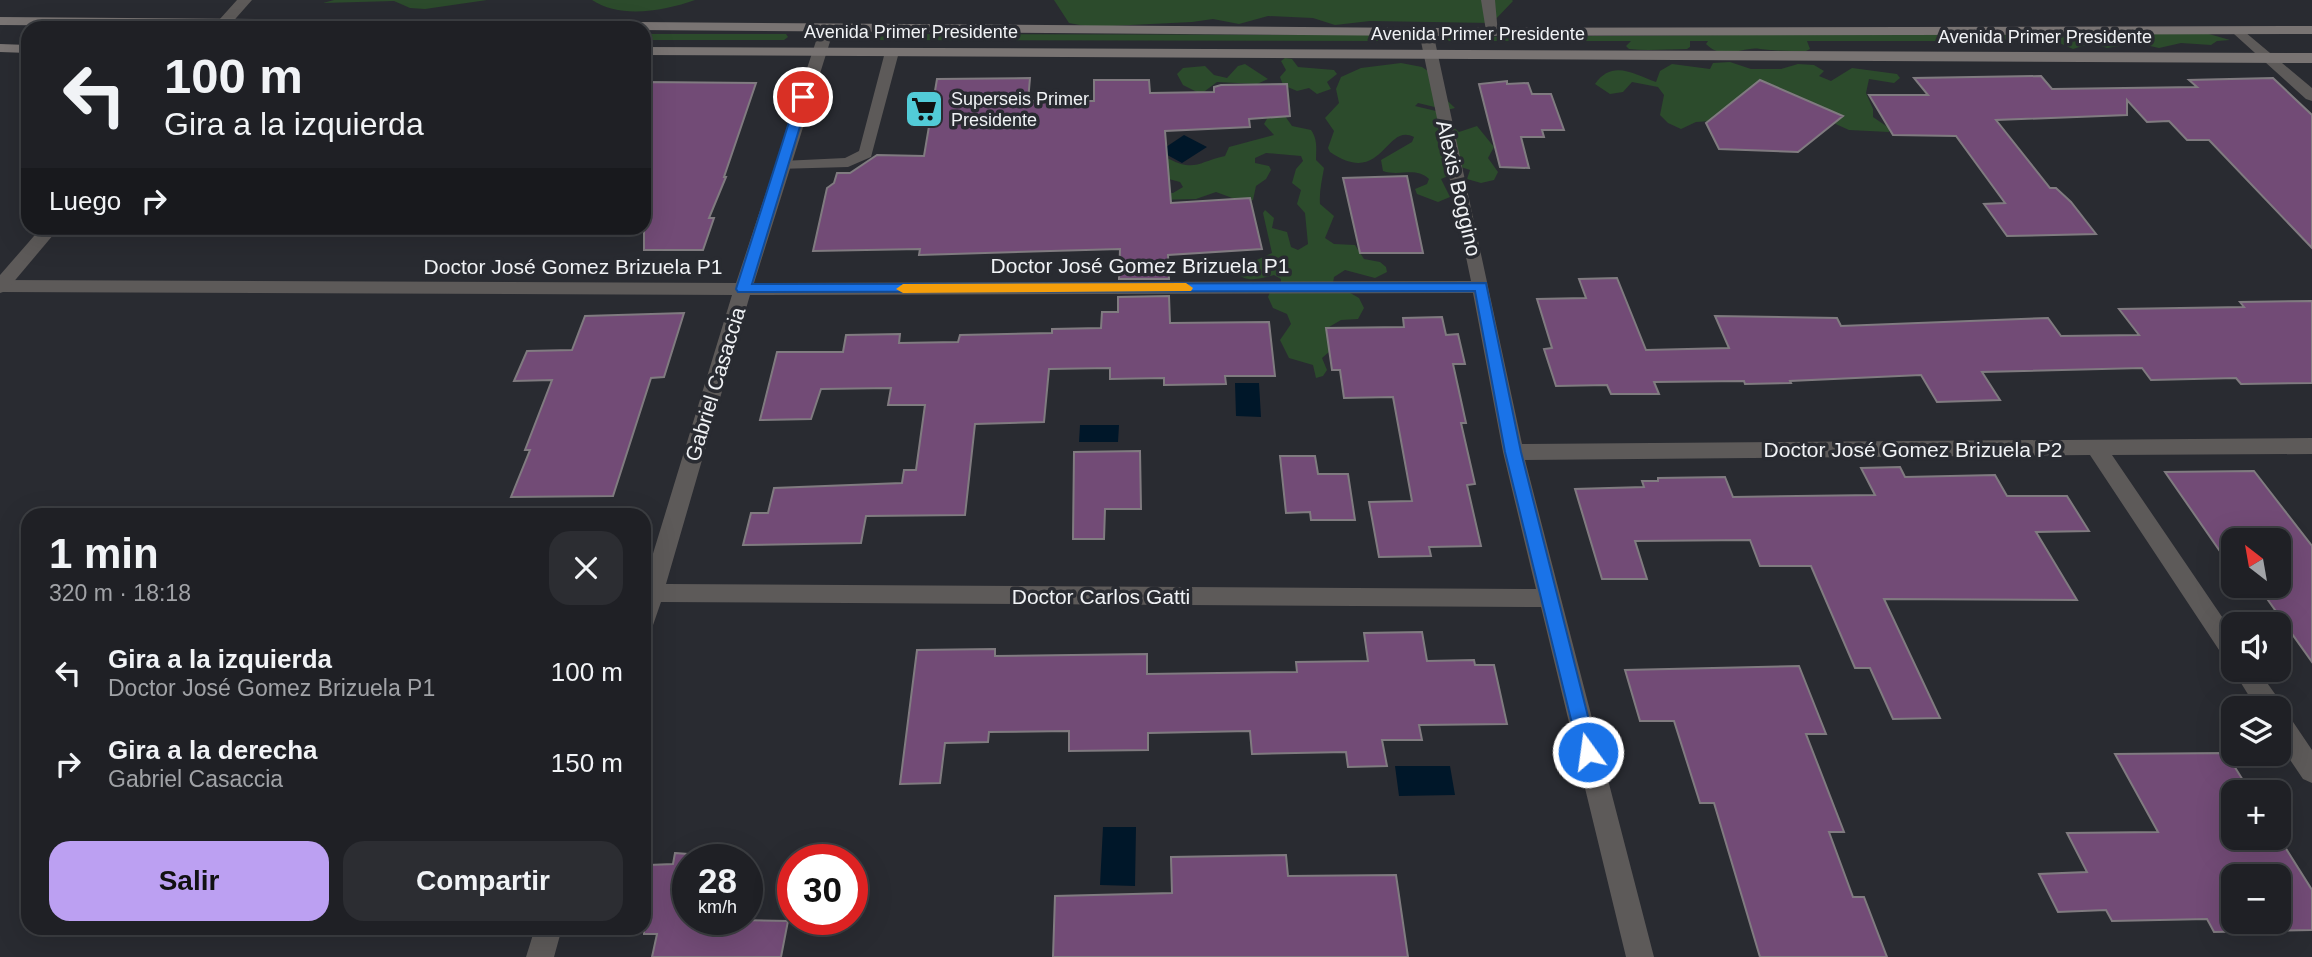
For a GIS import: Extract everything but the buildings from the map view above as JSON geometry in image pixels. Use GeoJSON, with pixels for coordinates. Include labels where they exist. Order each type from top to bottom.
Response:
{"type":"FeatureCollection","features":[{"type":"Feature","properties":{"kind":"main road","name":"Avenida Primer Presidente"},"geometry":{"type":"LineString","coordinates":[[0,21],[21,21]]}},
{"type":"Feature","properties":{"kind":"main road","name":"Avenida Primer Presidente"},"geometry":{"type":"LineString","coordinates":[[651,28],[2312,58]]}},
{"type":"Feature","properties":{"kind":"main road","name":"Avenida Primer Presidente"},"geometry":{"type":"LineString","coordinates":[[651,51],[892,52],[1427,42],[1493,31],[2312,30]]}},
{"type":"Feature","properties":{"kind":"main road"},"geometry":{"type":"LineString","coordinates":[[0,48],[21,49]]}},
{"type":"Feature","properties":{"kind":"street"},"geometry":{"type":"LineString","coordinates":[[226,21],[245,0]]}},
{"type":"Feature","properties":{"kind":"street"},"geometry":{"type":"LineString","coordinates":[[1488,0],[1493,31]]}},
{"type":"Feature","properties":{"kind":"street","name":"Gabriel Casaccia"},"geometry":{"type":"LineString","coordinates":[[651,596],[743,289],[827,29]]}},
{"type":"Feature","properties":{"kind":"street"},"geometry":{"type":"LineString","coordinates":[[2239,31],[2312,96]]}},
{"type":"Feature","properties":{"kind":"street","name":"Alexis Boggino"},"geometry":{"type":"LineString","coordinates":[[1427,42],[1481,287],[1513,452],[1640,957]]}},
{"type":"Feature","properties":{"kind":"street"},"geometry":{"type":"LineString","coordinates":[[0,286],[44,235]]}},
{"type":"Feature","properties":{"kind":"street","name":"Doctor José Gomez Brizuela P1"},"geometry":{"type":"LineString","coordinates":[[0,286],[743,289],[1481,287]]}},
{"type":"Feature","properties":{"kind":"street","name":"Doctor José Gomez Brizuela P2"},"geometry":{"type":"LineString","coordinates":[[1513,452],[2312,446]]}},
{"type":"Feature","properties":{"kind":"street"},"geometry":{"type":"LineString","coordinates":[[2096,448],[2221,634]]}},
{"type":"Feature","properties":{"kind":"street","name":"Doctor Carlos Gatti"},"geometry":{"type":"LineString","coordinates":[[652,593],[1549,598]]}},
{"type":"Feature","properties":{"kind":"street"},"geometry":{"type":"LineString","coordinates":[[2291,740],[2312,771]]}},
{"type":"Feature","properties":{"kind":"street"},"geometry":{"type":"LineString","coordinates":[[540,957],[547,935]]}},
{"type":"Feature","properties":{"kind":"lane"},"geometry":{"type":"LineString","coordinates":[[782,166],[848,162],[866,155],[892,52]]}},
{"type":"Feature","properties":{"kind":"green space"},"geometry":{"type":"Polygon","coordinates":[[[334,0],[487,0],[425,9],[410,8],[394,1],[323,3],[334,0]]]}},
{"type":"Feature","properties":{"kind":"green space"},"geometry":{"type":"Polygon","coordinates":[[[592,0],[695,0],[656,10],[629,11],[616,10],[592,0]]]}},
{"type":"Feature","properties":{"kind":"green space"},"geometry":{"type":"Polygon","coordinates":[[[1054,0],[1513,1],[1492,23],[1370,21],[1335,25],[1313,18],[1268,16],[1239,24],[1213,19],[1090,27],[1069,23],[1054,0]]]}},
{"type":"Feature","properties":{"kind":"green space"},"geometry":{"type":"Polygon","coordinates":[[[2158,32],[2209,34],[2230,40],[2217,41],[2211,45],[2181,43],[2159,48],[2137,43],[2107,48],[2092,43],[2073,49],[2055,41],[1807,41],[1810,49],[1806,51],[1754,49],[1727,53],[1713,49],[1706,44],[1708,41],[1690,41],[1690,47],[1687,49],[1644,50],[1629,49],[1626,46],[1631,41],[1449,41],[1444,37],[2061,33],[2152,35],[2158,32]]]}},
{"type":"Feature","properties":{"kind":"green space"},"geometry":{"type":"Polygon","coordinates":[[[651,34],[786,34],[788,37],[784,40],[651,40],[651,34]]]}},
{"type":"Feature","properties":{"kind":"green space"},"geometry":{"type":"Polygon","coordinates":[[[839,36],[1391,37],[1387,41],[839,40],[839,36]]]}},
{"type":"Feature","properties":{"kind":"green space"},"geometry":{"type":"Polygon","coordinates":[[[1285,58],[1292,59],[1298,67],[1334,70],[1337,74],[1327,82],[1331,89],[1317,94],[1309,88],[1297,91],[1283,85],[1280,77],[1286,70],[1281,61],[1285,58]]]}},
{"type":"Feature","properties":{"kind":"green space"},"geometry":{"type":"Polygon","coordinates":[[[1730,62],[1751,69],[1814,65],[1824,71],[1819,76],[1831,81],[1852,68],[1897,74],[1900,78],[1894,83],[1869,79],[1866,93],[1873,109],[1873,117],[1889,128],[1889,132],[1849,130],[1829,121],[1800,97],[1774,86],[1753,87],[1711,121],[1696,122],[1681,129],[1668,123],[1660,115],[1664,95],[1658,87],[1632,82],[1623,92],[1610,94],[1595,84],[1602,76],[1616,70],[1656,82],[1660,71],[1672,64],[1710,69],[1713,63],[1730,62]]]}},
{"type":"Feature","properties":{"kind":"green space"},"geometry":{"type":"Polygon","coordinates":[[[1401,63],[1422,67],[1431,73],[1433,87],[1455,108],[1447,110],[1418,103],[1415,106],[1436,111],[1459,132],[1477,126],[1494,147],[1488,158],[1498,172],[1494,180],[1481,183],[1467,179],[1470,170],[1458,166],[1453,174],[1441,179],[1450,197],[1438,202],[1417,194],[1415,189],[1427,184],[1429,179],[1424,175],[1383,171],[1381,160],[1412,142],[1414,137],[1404,135],[1396,138],[1372,159],[1361,163],[1348,161],[1330,152],[1328,148],[1334,131],[1325,118],[1339,103],[1336,89],[1341,77],[1361,68],[1401,63]]]}},
{"type":"Feature","properties":{"kind":"green space"},"geometry":{"type":"Polygon","coordinates":[[[1245,64],[1268,79],[1257,84],[1217,82],[1201,94],[1183,85],[1177,74],[1183,68],[1205,66],[1214,75],[1227,78],[1238,66],[1245,64]]]}},
{"type":"Feature","properties":{"kind":"green space"},"geometry":{"type":"Polygon","coordinates":[[[1285,116],[1292,126],[1311,130],[1315,137],[1316,160],[1324,168],[1320,204],[1334,216],[1325,238],[1334,244],[1355,245],[1364,259],[1380,262],[1387,272],[1375,278],[1345,270],[1334,277],[1333,283],[1359,298],[1364,308],[1358,319],[1341,320],[1329,327],[1337,345],[1322,358],[1327,370],[1323,376],[1316,378],[1313,365],[1289,358],[1280,340],[1291,324],[1287,314],[1273,308],[1268,297],[1270,292],[1281,285],[1281,279],[1274,275],[1247,279],[1235,270],[1272,253],[1263,213],[1265,210],[1274,218],[1272,228],[1287,232],[1291,247],[1298,250],[1308,244],[1305,213],[1297,204],[1301,190],[1292,183],[1296,169],[1303,161],[1301,156],[1266,153],[1255,158],[1255,163],[1269,166],[1271,170],[1266,179],[1256,186],[1253,200],[1240,204],[1235,199],[1216,192],[1196,199],[1153,200],[1157,192],[1173,193],[1183,187],[1180,182],[1165,178],[1162,162],[1169,159],[1185,165],[1197,165],[1225,156],[1229,147],[1274,135],[1264,124],[1268,117],[1285,116]]]}},
{"type":"Feature","properties":{"kind":"water"},"geometry":{"type":"Polygon","coordinates":[[[1184,135],[1207,147],[1182,163],[1160,151],[1184,135]]]}},
{"type":"Feature","properties":{"kind":"water"},"geometry":{"type":"Polygon","coordinates":[[[1235,383],[1259,383],[1261,417],[1236,416],[1235,383]]]}},
{"type":"Feature","properties":{"kind":"water"},"geometry":{"type":"Polygon","coordinates":[[[1080,425],[1119,425],[1118,442],[1079,442],[1080,425]]]}},
{"type":"Feature","properties":{"kind":"water"},"geometry":{"type":"Polygon","coordinates":[[[1395,766],[1450,766],[1455,795],[1399,796],[1395,766]]]}},
{"type":"Feature","properties":{"kind":"water"},"geometry":{"type":"Polygon","coordinates":[[[1103,827],[1136,827],[1135,886],[1100,885],[1103,827]]]}},
{"type":"Feature","properties":{"kind":"slow traffic"},"geometry":{"type":"LineString","coordinates":[[903,289],[1186,288]]}},
{"type":"Feature","properties":{"kind":"place","name":"Superseis Primer Presidente"},"geometry":{"type":"Point","coordinates":[924,109]}},
{"type":"Feature","properties":{"kind":"route"},"geometry":{"type":"LineString","coordinates":[[803,97],[743,289],[1481,287],[1513,452],[1588,752]]}}]}
